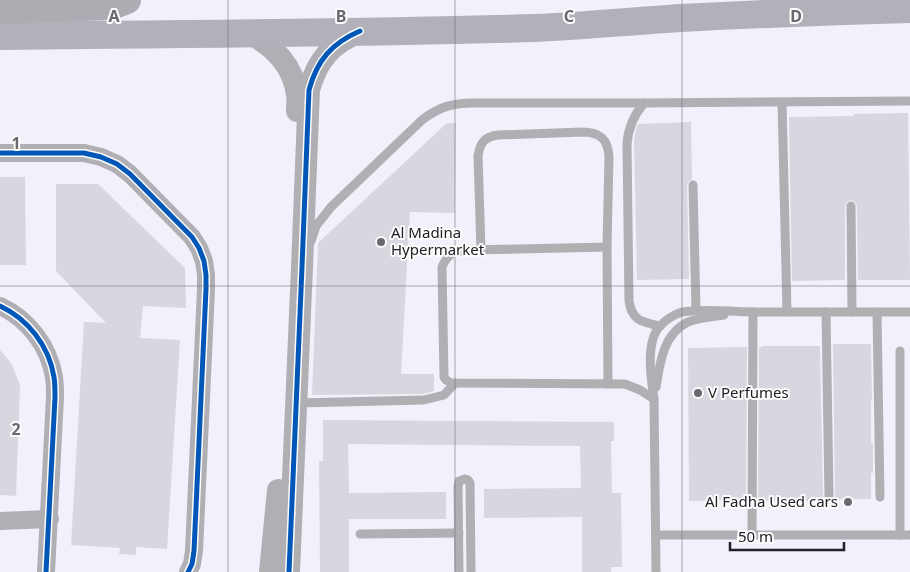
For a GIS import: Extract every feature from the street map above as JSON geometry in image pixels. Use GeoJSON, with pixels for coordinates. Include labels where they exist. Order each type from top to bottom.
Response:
{"type":"FeatureCollection","features":[{"type":"Feature","properties":{"kind":"highway"},"geometry":{"type":"LineString","coordinates":[[0,10],[112,6],[127,0]]}},
{"type":"Feature","properties":{"kind":"main road"},"geometry":{"type":"LineString","coordinates":[[0,36],[250,34],[572,26],[752,14],[910,9]]}},
{"type":"Feature","properties":{"kind":"street"},"geometry":{"type":"LineString","coordinates":[[289,572],[309,90],[315,71],[327,53],[348,37],[360,32]]}},
{"type":"Feature","properties":{"kind":"street"},"geometry":{"type":"LineString","coordinates":[[250,34],[268,44],[282,59],[292,76],[297,95],[284,405],[270,572]]}},
{"type":"Feature","properties":{"kind":"street"},"geometry":{"type":"LineString","coordinates":[[0,153],[84,153],[101,156],[117,164],[130,174],[183,226],[199,248],[204,262],[206,282],[194,551],[192,564],[188,572]]}},
{"type":"Feature","properties":{"kind":"street"},"geometry":{"type":"LineString","coordinates":[[0,306],[9,310],[25,323],[38,339],[48,357],[54,376],[55,397],[46,572]]}},
{"type":"Feature","properties":{"kind":"street"},"geometry":{"type":"LineString","coordinates":[[0,521],[50,519]]}},
{"type":"Feature","properties":{"kind":"lane"},"geometry":{"type":"LineString","coordinates":[[302,267],[316,226],[330,207],[422,120],[446,106],[460,103],[910,101]]}},
{"type":"Feature","properties":{"kind":"lane"},"geometry":{"type":"LineString","coordinates":[[782,102],[787,312]]}},
{"type":"Feature","properties":{"kind":"lane"},"geometry":{"type":"LineString","coordinates":[[644,103],[631,122],[628,133],[629,301],[630,311],[637,319],[660,326]]}},
{"type":"Feature","properties":{"kind":"lane"},"geometry":{"type":"LineString","coordinates":[[482,250],[478,156],[479,148],[483,141],[490,136],[498,135],[582,132],[591,132],[599,135],[605,141],[609,149],[607,247],[608,384]]}},
{"type":"Feature","properties":{"kind":"lane"},"geometry":{"type":"LineString","coordinates":[[693,185],[696,310]]}},
{"type":"Feature","properties":{"kind":"lane"},"geometry":{"type":"LineString","coordinates":[[851,206],[852,312]]}},
{"type":"Feature","properties":{"kind":"lane"},"geometry":{"type":"LineString","coordinates":[[607,247],[482,250],[452,253],[445,259],[442,267],[444,377],[451,383],[624,384],[640,390],[654,399]]}},
{"type":"Feature","properties":{"kind":"lane"},"geometry":{"type":"LineString","coordinates":[[656,572],[654,399],[650,352],[653,336],[660,326],[680,313],[696,310],[910,312]]}},
{"type":"Feature","properties":{"kind":"lane"},"geometry":{"type":"LineString","coordinates":[[654,399],[661,357],[666,343],[675,332],[688,322],[702,318],[751,312]]}},
{"type":"Feature","properties":{"kind":"lane"},"geometry":{"type":"LineString","coordinates":[[751,312],[752,535]]}},
{"type":"Feature","properties":{"kind":"lane"},"geometry":{"type":"LineString","coordinates":[[826,312],[829,496]]}},
{"type":"Feature","properties":{"kind":"lane"},"geometry":{"type":"LineString","coordinates":[[877,312],[880,497]]}},
{"type":"Feature","properties":{"kind":"lane"},"geometry":{"type":"LineString","coordinates":[[656,535],[905,535],[900,351]]}},
{"type":"Feature","properties":{"kind":"lane"},"geometry":{"type":"LineString","coordinates":[[297,403],[424,400],[444,395],[455,383]]}},
{"type":"Feature","properties":{"kind":"lane"},"geometry":{"type":"LineString","coordinates":[[459,572],[458,484],[459,481],[465,478],[470,483],[471,572]]}},
{"type":"Feature","properties":{"kind":"lane"},"geometry":{"type":"LineString","coordinates":[[360,534],[459,533]]}},
{"type":"Feature","properties":{"kind":"building"},"geometry":{"type":"Polygon","coordinates":[[[908,113],[910,280],[858,280],[857,206],[854,201],[850,200],[845,206],[845,280],[792,281],[789,117],[908,113]]]}},
{"type":"Feature","properties":{"kind":"building"},"geometry":{"type":"Polygon","coordinates":[[[691,122],[692,179],[687,185],[689,279],[637,280],[634,141],[636,129],[638,124],[691,122]]]}},
{"type":"Feature","properties":{"kind":"building"},"geometry":{"type":"Polygon","coordinates":[[[447,123],[456,123],[455,213],[410,212],[401,374],[434,374],[434,391],[423,394],[312,395],[318,243],[447,123]]]}},
{"type":"Feature","properties":{"kind":"building"},"geometry":{"type":"Polygon","coordinates":[[[0,177],[25,177],[26,265],[0,265],[0,177]]]}},
{"type":"Feature","properties":{"kind":"building"},"geometry":{"type":"Polygon","coordinates":[[[56,184],[98,184],[185,268],[186,308],[143,306],[140,338],[180,340],[167,549],[136,547],[136,555],[119,554],[120,548],[71,545],[84,322],[106,323],[56,271],[56,184]]]}},
{"type":"Feature","properties":{"kind":"building"},"geometry":{"type":"Polygon","coordinates":[[[833,344],[871,344],[871,443],[873,443],[873,473],[871,473],[871,499],[834,499],[833,344]]]}},
{"type":"Feature","properties":{"kind":"building"},"geometry":{"type":"Polygon","coordinates":[[[820,346],[824,499],[817,499],[817,501],[758,500],[759,347],[820,346]]]}},
{"type":"Feature","properties":{"kind":"building"},"geometry":{"type":"Polygon","coordinates":[[[747,347],[746,500],[689,501],[688,348],[747,347]]]}},
{"type":"Feature","properties":{"kind":"building"},"geometry":{"type":"Polygon","coordinates":[[[0,350],[11,363],[20,385],[16,496],[0,495],[0,350]]]}},
{"type":"Feature","properties":{"kind":"building"},"geometry":{"type":"Polygon","coordinates":[[[323,420],[614,422],[614,441],[611,441],[612,493],[621,493],[622,567],[611,567],[611,572],[582,572],[582,517],[484,518],[484,489],[581,488],[580,446],[348,444],[349,493],[446,492],[446,519],[349,519],[349,572],[320,572],[319,461],[323,461],[323,420]]]}},
{"type":"Feature","properties":{"kind":"cycle path"},"geometry":{"type":"LineString","coordinates":[[289,572],[309,90],[316,70],[327,54],[341,41],[360,31]]}},
{"type":"Feature","properties":{"kind":"cycle path"},"geometry":{"type":"LineString","coordinates":[[0,153],[84,153],[101,157],[117,164],[130,174],[192,237],[199,248],[204,261],[206,289],[194,551],[192,564],[188,572]]}},
{"type":"Feature","properties":{"kind":"cycle path"},"geometry":{"type":"LineString","coordinates":[[0,306],[20,318],[36,335],[47,355],[54,377],[55,397],[46,572]]}},
{"type":"Feature","properties":{"kind":"place","name":"Al Madina Hypermarket"},"geometry":{"type":"Point","coordinates":[381,242]}},
{"type":"Feature","properties":{"kind":"place","name":"V Perfumes"},"geometry":{"type":"Point","coordinates":[698,393]}},
{"type":"Feature","properties":{"kind":"place","name":"Al Fadha Used cars"},"geometry":{"type":"Point","coordinates":[848,502]}}]}
